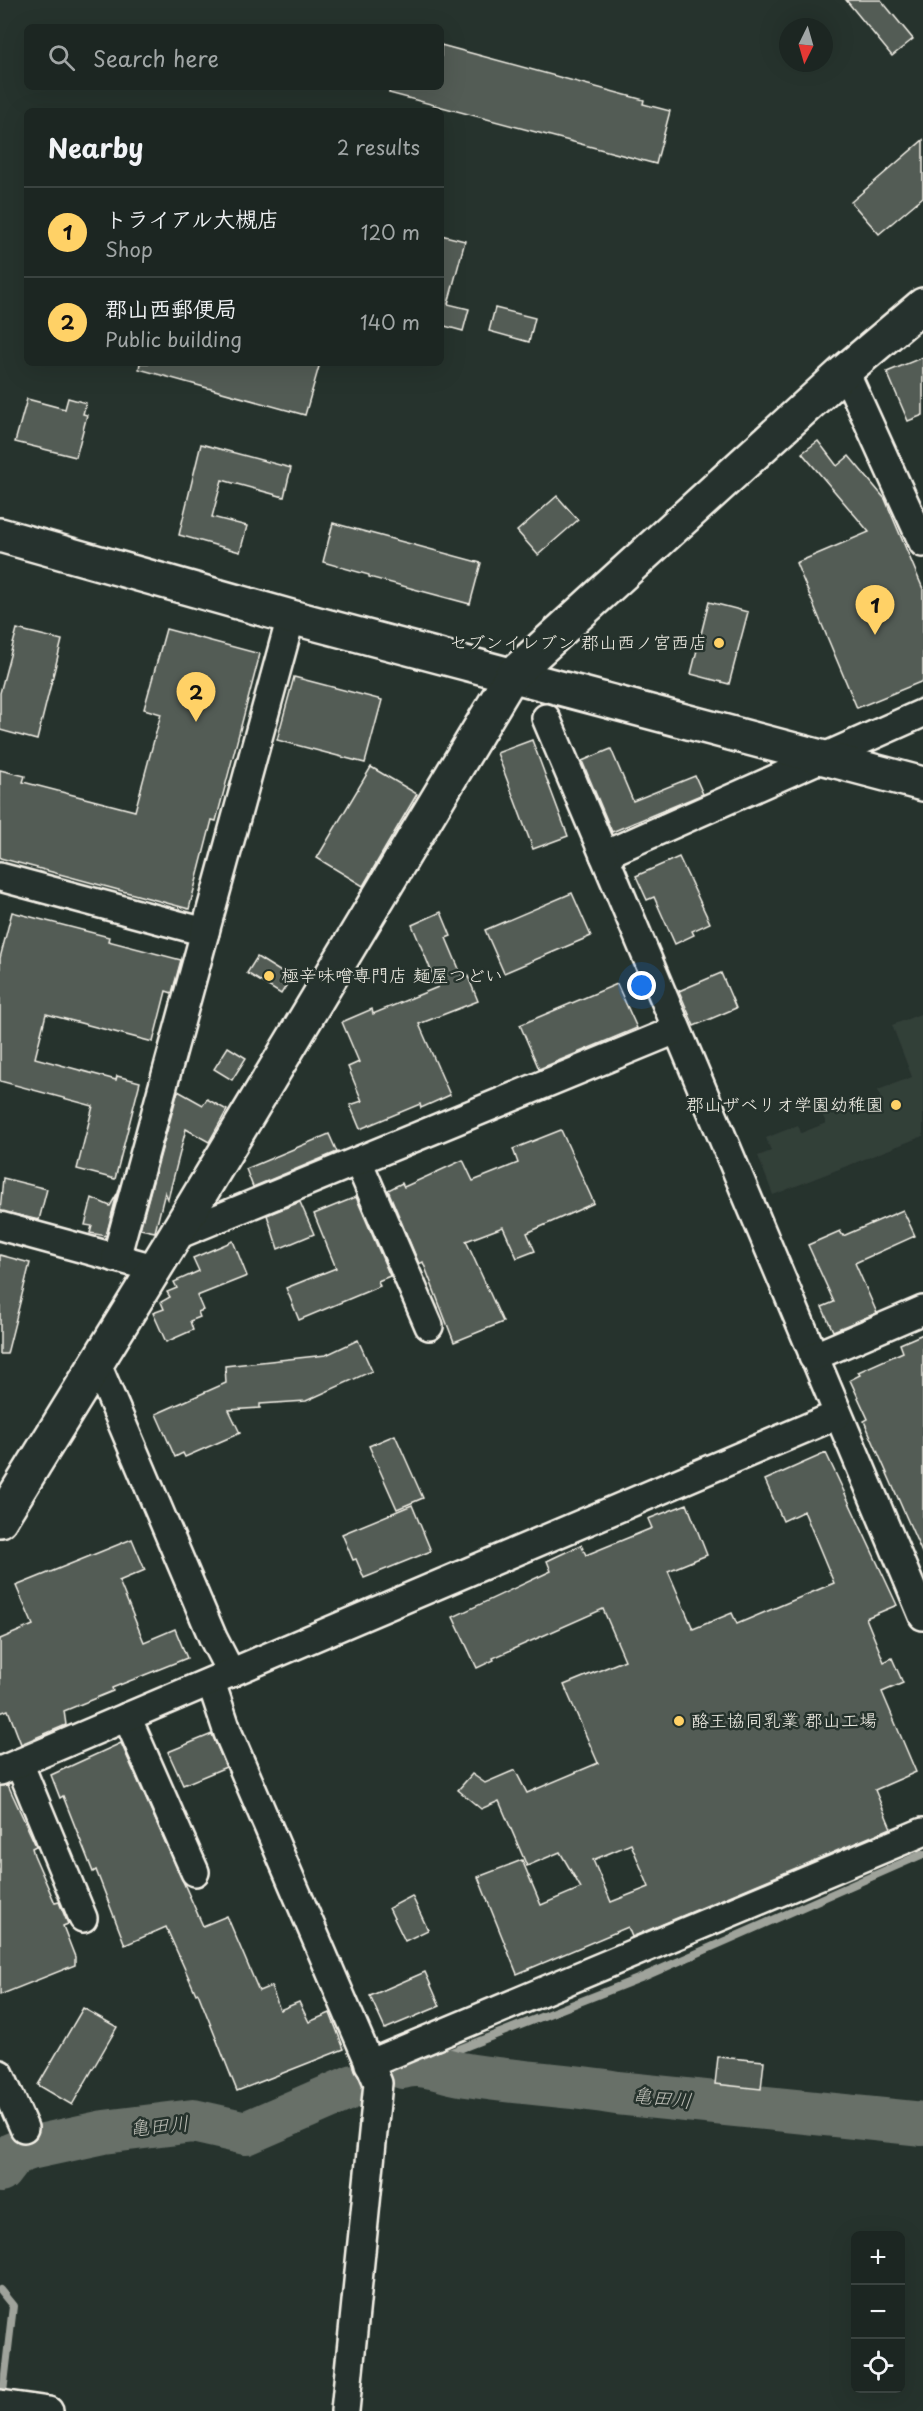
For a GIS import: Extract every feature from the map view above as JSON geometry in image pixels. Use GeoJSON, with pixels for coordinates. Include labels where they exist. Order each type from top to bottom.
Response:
{"type":"FeatureCollection","features":[{"type":"Feature","properties":{"kind":"street"},"geometry":{"type":"LineString","coordinates":[[0,1520],[175,1236],[512,675],[845,371],[923,305]]}},
{"type":"Feature","properties":{"kind":"street"},"geometry":{"type":"LineString","coordinates":[[845,371],[923,543]]}},
{"type":"Feature","properties":{"kind":"street"},"geometry":{"type":"LineString","coordinates":[[0,535],[291,617],[923,784]]}},
{"type":"Feature","properties":{"kind":"street"},"geometry":{"type":"LineString","coordinates":[[116,1258],[291,617]]}},
{"type":"Feature","properties":{"kind":"street"},"geometry":{"type":"LineString","coordinates":[[604,855],[821,756],[923,713]]}},
{"type":"Feature","properties":{"kind":"street"},"geometry":{"type":"LineString","coordinates":[[546,718],[923,1616]]}},
{"type":"Feature","properties":{"kind":"street"},"geometry":{"type":"LineString","coordinates":[[0,877],[205,932]]}},
{"type":"Feature","properties":{"kind":"street"},"geometry":{"type":"LineString","coordinates":[[175,1236],[676,1029]]}},
{"type":"Feature","properties":{"kind":"street"},"geometry":{"type":"LineString","coordinates":[[358,1161],[429,1326]]}},
{"type":"Feature","properties":{"kind":"street"},"geometry":{"type":"LineString","coordinates":[[0,1226],[154,1268]]}},
{"type":"Feature","properties":{"kind":"street"},"geometry":{"type":"LineString","coordinates":[[813,1357],[923,1310]]}},
{"type":"Feature","properties":{"kind":"street"},"geometry":{"type":"LineString","coordinates":[[96,1362],[213,1638],[221,1677],[228,1733],[378,2083],[345,2411]]}},
{"type":"Feature","properties":{"kind":"street"},"geometry":{"type":"LineString","coordinates":[[82,1918],[9,1768],[837,1415]]}},
{"type":"Feature","properties":{"kind":"street"},"geometry":{"type":"LineString","coordinates":[[128,1717],[195,1872]]}},
{"type":"Feature","properties":{"kind":"street"},"geometry":{"type":"LineString","coordinates":[[369,2064],[923,1832]]}},
{"type":"Feature","properties":{"kind":"street"},"geometry":{"type":"LineString","coordinates":[[0,2073],[24,2128]]}},
{"type":"Feature","properties":{"kind":"street"},"geometry":{"type":"LineString","coordinates":[[4,2405],[49,2411]]}},
{"type":"Feature","properties":{"kind":"shaded area","name":"郡山ザベリオ学園幼稚園"},"geometry":{"type":"Polygon","coordinates":[[[923,1013],[923,1136],[773,1195],[758,1156],[771,1151],[766,1138],[798,1125],[801,1133],[826,1123],[822,1114],[856,1101],[860,1109],[881,1100],[878,1090],[912,1077],[892,1025],[923,1013]]]}},
{"type":"Feature","properties":{"kind":"building"},"geometry":{"type":"Polygon","coordinates":[[[846,0],[881,0],[913,39],[892,56],[846,0]]]}},
{"type":"Feature","properties":{"kind":"building"},"geometry":{"type":"Polygon","coordinates":[[[444,46],[644,100],[643,104],[670,111],[656,164],[389,93],[390,90],[444,90],[444,46]]]}},
{"type":"Feature","properties":{"kind":"building"},"geometry":{"type":"Polygon","coordinates":[[[923,140],[923,197],[879,234],[851,202],[923,140]]]}},
{"type":"Feature","properties":{"kind":"building"},"geometry":{"type":"Polygon","coordinates":[[[444,236],[465,241],[448,304],[469,309],[463,331],[444,326],[444,236]]]}},
{"type":"Feature","properties":{"kind":"building"},"geometry":{"type":"Polygon","coordinates":[[[495,308],[535,318],[529,342],[489,331],[495,308]]]}},
{"type":"Feature","properties":{"kind":"building"},"geometry":{"type":"Polygon","coordinates":[[[923,357],[923,415],[908,421],[887,372],[923,357]]]}},
{"type":"Feature","properties":{"kind":"building"},"geometry":{"type":"Polygon","coordinates":[[[140,366],[319,366],[305,415],[139,369],[140,366]]]}},
{"type":"Feature","properties":{"kind":"building"},"geometry":{"type":"Polygon","coordinates":[[[68,398],[86,403],[83,414],[87,415],[76,457],[15,442],[27,399],[65,409],[68,398]]]}},
{"type":"Feature","properties":{"kind":"building"},"geometry":{"type":"Polygon","coordinates":[[[818,441],[837,466],[849,456],[885,499],[923,589],[923,681],[857,708],[796,563],[869,532],[802,453],[818,441]]]}},
{"type":"Feature","properties":{"kind":"building"},"geometry":{"type":"Polygon","coordinates":[[[201,444],[291,468],[284,497],[222,480],[212,517],[247,526],[240,552],[179,535],[201,444]]]}},
{"type":"Feature","properties":{"kind":"building"},"geometry":{"type":"Polygon","coordinates":[[[557,496],[578,520],[538,555],[517,531],[557,496]]]}},
{"type":"Feature","properties":{"kind":"building"},"geometry":{"type":"Polygon","coordinates":[[[333,523],[481,563],[470,604],[323,562],[333,523]]]}},
{"type":"Feature","properties":{"kind":"building","name":"セブンイレブン 郡山西ノ宮西店"},"geometry":{"type":"Polygon","coordinates":[[[709,602],[748,612],[729,684],[691,674],[709,602]]]}},
{"type":"Feature","properties":{"kind":"building"},"geometry":{"type":"Polygon","coordinates":[[[17,629],[62,640],[37,740],[0,730],[0,693],[17,629]]]}},
{"type":"Feature","properties":{"kind":"building"},"geometry":{"type":"Polygon","coordinates":[[[166,629],[260,654],[216,821],[212,820],[189,909],[0,858],[0,770],[25,776],[23,782],[135,811],[161,714],[144,709],[166,629]]]}},
{"type":"Feature","properties":{"kind":"building"},"geometry":{"type":"Polygon","coordinates":[[[294,677],[382,700],[365,763],[277,740],[294,677]]]}},
{"type":"Feature","properties":{"kind":"building"},"geometry":{"type":"Polygon","coordinates":[[[532,740],[568,836],[533,849],[497,753],[532,740]]]}},
{"type":"Feature","properties":{"kind":"building"},"geometry":{"type":"Polygon","coordinates":[[[611,749],[633,801],[695,776],[703,794],[612,832],[582,761],[611,749]]]}},
{"type":"Feature","properties":{"kind":"building"},"geometry":{"type":"Polygon","coordinates":[[[371,767],[417,794],[363,886],[317,858],[371,767]]]}},
{"type":"Feature","properties":{"kind":"building"},"geometry":{"type":"Polygon","coordinates":[[[679,857],[710,923],[692,931],[694,935],[675,944],[654,897],[647,900],[636,876],[679,857]]]}},
{"type":"Feature","properties":{"kind":"building"},"geometry":{"type":"Polygon","coordinates":[[[572,893],[591,936],[504,973],[485,930],[572,893]]]}},
{"type":"Feature","properties":{"kind":"building"},"geometry":{"type":"Polygon","coordinates":[[[12,912],[109,937],[108,941],[181,960],[172,993],[166,991],[153,1042],[46,1014],[35,1058],[116,1080],[117,1076],[140,1082],[115,1179],[77,1169],[93,1106],[0,1081],[0,958],[12,912]]]}},
{"type":"Feature","properties":{"kind":"building"},"geometry":{"type":"Polygon","coordinates":[[[441,912],[451,936],[446,938],[462,976],[467,974],[478,1001],[419,1024],[450,1095],[421,1108],[420,1104],[360,1129],[350,1105],[362,1101],[348,1067],[359,1062],[342,1022],[372,1009],[373,1014],[438,987],[412,925],[441,912]]]}},
{"type":"Feature","properties":{"kind":"building","name":"極辛味噌専門店 麺屋つどい"},"geometry":{"type":"Polygon","coordinates":[[[257,957],[291,978],[281,994],[247,973],[257,957]]]}},
{"type":"Feature","properties":{"kind":"building"},"geometry":{"type":"Polygon","coordinates":[[[721,973],[736,1008],[694,1026],[679,991],[721,973]]]}},
{"type":"Feature","properties":{"kind":"building"},"geometry":{"type":"Polygon","coordinates":[[[617,984],[637,1028],[539,1069],[520,1025],[617,984]]]}},
{"type":"Feature","properties":{"kind":"building"},"geometry":{"type":"Polygon","coordinates":[[[228,1047],[246,1058],[232,1080],[214,1069],[228,1047]]]}},
{"type":"Feature","properties":{"kind":"building"},"geometry":{"type":"Polygon","coordinates":[[[178,1091],[203,1105],[207,1099],[227,1110],[209,1142],[186,1129],[168,1199],[165,1192],[155,1232],[140,1229],[178,1091]]]}},
{"type":"Feature","properties":{"kind":"building"},"geometry":{"type":"Polygon","coordinates":[[[561,1130],[594,1203],[527,1233],[535,1251],[517,1258],[503,1227],[466,1241],[503,1322],[454,1342],[423,1262],[419,1264],[388,1190],[402,1183],[404,1187],[463,1160],[473,1181],[518,1163],[513,1149],[561,1130]]]}},
{"type":"Feature","properties":{"kind":"building"},"geometry":{"type":"Polygon","coordinates":[[[329,1134],[337,1152],[253,1187],[246,1169],[329,1134]]]}},
{"type":"Feature","properties":{"kind":"building"},"geometry":{"type":"Polygon","coordinates":[[[3,1178],[47,1189],[39,1220],[0,1211],[3,1178]]]}},
{"type":"Feature","properties":{"kind":"building"},"geometry":{"type":"Polygon","coordinates":[[[117,1194],[106,1236],[90,1233],[92,1226],[85,1225],[92,1198],[110,1206],[117,1194]]]}},
{"type":"Feature","properties":{"kind":"building"},"geometry":{"type":"Polygon","coordinates":[[[356,1197],[390,1276],[378,1281],[380,1286],[299,1320],[286,1288],[336,1268],[314,1214],[356,1197]]]}},
{"type":"Feature","properties":{"kind":"building"},"geometry":{"type":"Polygon","coordinates":[[[300,1202],[314,1234],[278,1249],[267,1215],[300,1202]]]}},
{"type":"Feature","properties":{"kind":"building"},"geometry":{"type":"Polygon","coordinates":[[[903,1210],[915,1236],[855,1263],[877,1313],[833,1331],[822,1307],[834,1302],[808,1245],[840,1231],[843,1236],[903,1210]]]}},
{"type":"Feature","properties":{"kind":"building"},"geometry":{"type":"Polygon","coordinates":[[[233,1241],[247,1276],[197,1296],[203,1310],[198,1312],[200,1317],[190,1321],[193,1330],[166,1342],[153,1313],[164,1309],[161,1302],[170,1297],[167,1292],[177,1288],[174,1282],[199,1271],[193,1258],[233,1241]]]}},
{"type":"Feature","properties":{"kind":"building"},"geometry":{"type":"Polygon","coordinates":[[[0,1255],[30,1263],[7,1354],[0,1354],[0,1255]]]}},
{"type":"Feature","properties":{"kind":"building"},"geometry":{"type":"Polygon","coordinates":[[[923,1334],[923,1555],[864,1421],[868,1419],[850,1380],[860,1375],[858,1372],[903,1352],[900,1344],[923,1334]]]}},
{"type":"Feature","properties":{"kind":"building"},"geometry":{"type":"Polygon","coordinates":[[[358,1340],[372,1371],[306,1401],[260,1404],[260,1408],[229,1410],[240,1433],[185,1457],[183,1453],[175,1457],[156,1414],[226,1383],[225,1366],[326,1355],[358,1340]]]}},
{"type":"Feature","properties":{"kind":"building"},"geometry":{"type":"Polygon","coordinates":[[[395,1435],[423,1498],[397,1509],[369,1446],[395,1435]]]}},
{"type":"Feature","properties":{"kind":"building"},"geometry":{"type":"Polygon","coordinates":[[[826,1453],[897,1605],[866,1618],[884,1662],[892,1658],[903,1683],[882,1692],[916,1772],[875,1790],[891,1828],[632,1937],[628,1927],[517,1974],[478,1877],[522,1860],[541,1905],[581,1888],[560,1852],[527,1866],[499,1801],[481,1809],[458,1790],[472,1774],[485,1783],[515,1770],[527,1793],[598,1763],[564,1685],[625,1660],[603,1609],[493,1658],[494,1660],[477,1668],[453,1617],[551,1571],[547,1561],[581,1545],[586,1555],[652,1528],[648,1519],[687,1504],[707,1555],[668,1571],[693,1629],[732,1613],[737,1624],[834,1583],[804,1511],[783,1521],[765,1480],[826,1453]],[[631,1844],[593,1860],[611,1902],[649,1887],[631,1844]]]}},
{"type":"Feature","properties":{"kind":"building"},"geometry":{"type":"Polygon","coordinates":[[[412,1505],[431,1551],[364,1578],[342,1534],[412,1505]]]}},
{"type":"Feature","properties":{"kind":"building"},"geometry":{"type":"Polygon","coordinates":[[[132,1539],[145,1570],[119,1581],[144,1642],[175,1629],[187,1658],[112,1688],[113,1691],[64,1711],[66,1725],[21,1744],[8,1710],[0,1713],[0,1639],[33,1625],[16,1586],[132,1539]]]}},
{"type":"Feature","properties":{"kind":"building"},"geometry":{"type":"Polygon","coordinates":[[[212,1734],[226,1767],[183,1785],[168,1752],[212,1734]]]}},
{"type":"Feature","properties":{"kind":"building"},"geometry":{"type":"Polygon","coordinates":[[[121,1743],[203,1926],[227,1916],[259,1991],[271,1986],[280,2010],[299,2002],[309,2022],[330,2013],[344,2049],[237,2091],[198,1993],[196,1994],[166,1927],[125,1945],[96,1870],[93,1872],[63,1796],[60,1798],[51,1775],[121,1743]]]}},
{"type":"Feature","properties":{"kind":"building"},"geometry":{"type":"Polygon","coordinates":[[[8,1785],[36,1846],[32,1848],[34,1855],[55,1903],[59,1902],[68,1924],[63,1926],[75,1957],[75,1965],[0,1995],[0,1786],[8,1785]]]}},
{"type":"Feature","properties":{"kind":"building"},"geometry":{"type":"Polygon","coordinates":[[[412,1896],[428,1930],[405,1941],[389,1908],[412,1896]]]}},
{"type":"Feature","properties":{"kind":"building"},"geometry":{"type":"Polygon","coordinates":[[[425,1972],[440,2006],[385,2029],[370,1996],[425,1972]]]}},
{"type":"Feature","properties":{"kind":"building"},"geometry":{"type":"Polygon","coordinates":[[[83,2008],[117,2027],[72,2105],[38,2085],[83,2008]]]}},
{"type":"Feature","properties":{"kind":"building"},"geometry":{"type":"Polygon","coordinates":[[[718,2057],[764,2061],[761,2089],[715,2084],[718,2057]]]}},
{"type":"Feature","properties":{"kind":"waterway"},"geometry":{"type":"LineString","coordinates":[[412,2063],[449,2053],[643,1977],[923,1854]]}},
{"type":"Feature","properties":{"kind":"waterway","name":"亀田川"},"geometry":{"type":"LineString","coordinates":[[403,2067],[424,2065],[500,2080],[923,2124]]}},
{"type":"Feature","properties":{"kind":"waterway","name":"亀田川"},"geometry":{"type":"LineString","coordinates":[[0,2171],[13,2154],[30,2148],[104,2132],[193,2121],[246,2133],[354,2086]]}},
{"type":"Feature","properties":{"kind":"waterway"},"geometry":{"type":"LineString","coordinates":[[0,2290],[13,2306],[2,2401]]}},
{"type":"Feature","properties":{"kind":"place","name":"トライアル大槻店"},"geometry":{"type":"Point","coordinates":[875,635]}},
{"type":"Feature","properties":{"kind":"place","name":"セブンイレブン 郡山西ノ宮西店"},"geometry":{"type":"Point","coordinates":[719,643]}},
{"type":"Feature","properties":{"kind":"place","name":"郡山西郵便局"},"geometry":{"type":"Point","coordinates":[196,722]}},
{"type":"Feature","properties":{"kind":"place","name":"極辛味噌専門店 麺屋つどい"},"geometry":{"type":"Point","coordinates":[269,976]}},
{"type":"Feature","properties":{"kind":"place","name":"郡山ザベリオ学園幼稚園"},"geometry":{"type":"Point","coordinates":[896,1105]}},
{"type":"Feature","properties":{"kind":"place","name":"酪王協同乳業 郡山工場"},"geometry":{"type":"Point","coordinates":[679,1721]}}]}
